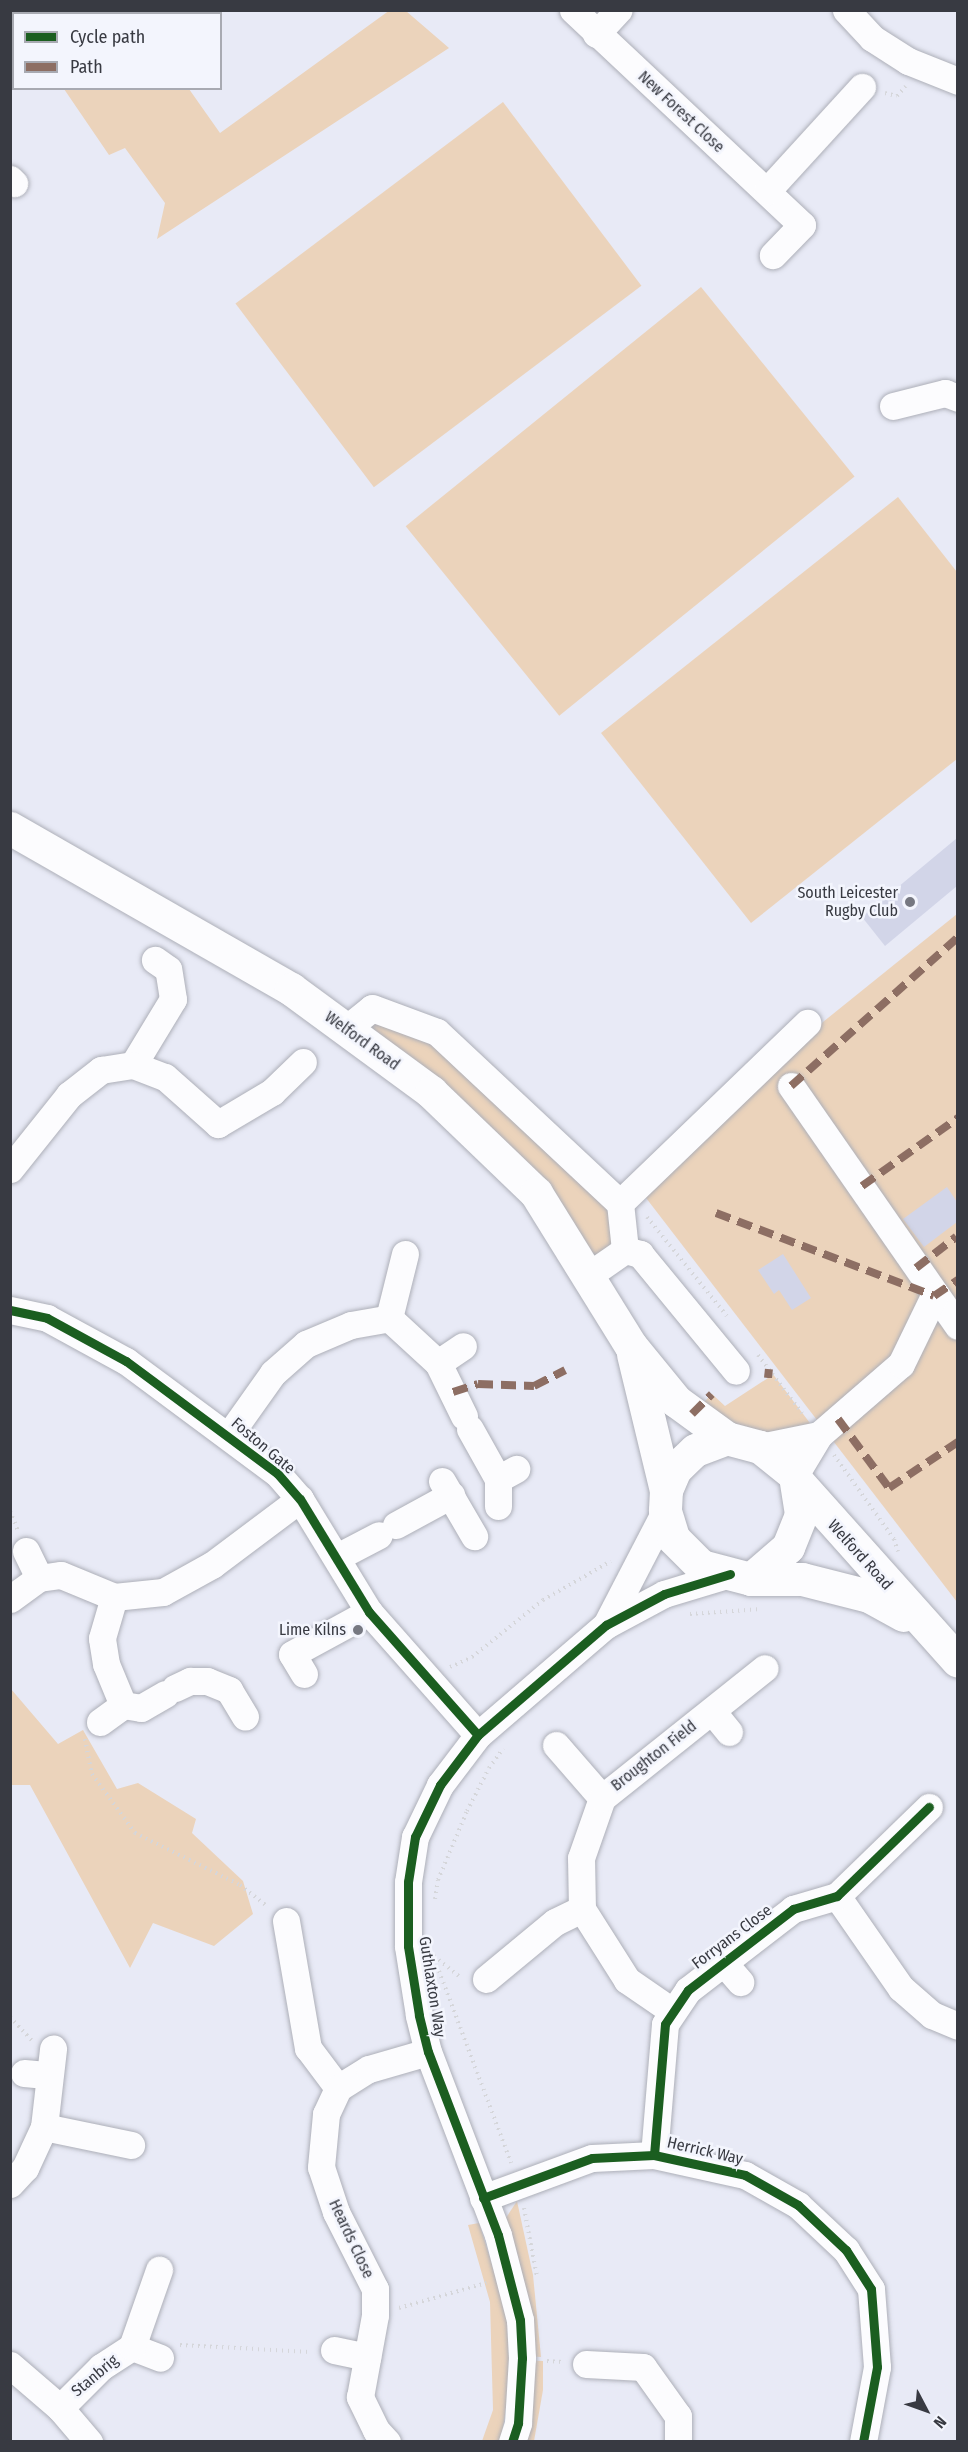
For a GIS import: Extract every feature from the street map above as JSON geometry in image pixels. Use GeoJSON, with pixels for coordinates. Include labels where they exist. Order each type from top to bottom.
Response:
{"type":"FeatureCollection","features":[{"type":"Feature","properties":{"kind":"main road","name":"Welford Road"},"geometry":{"type":"LineString","coordinates":[[10,828],[291,989],[431,1092],[536,1193],[631,1346],[676,1401],[727,1438]]}},
{"type":"Feature","properties":{"kind":"main road","name":"Welford Road"},"geometry":{"type":"LineString","coordinates":[[631,1346],[666,1500]]}},
{"type":"Feature","properties":{"kind":"main road"},"geometry":{"type":"LineString","coordinates":[[727,1438],[760,1448],[796,1478],[801,1498],[797,1530],[782,1553],[740,1576],[701,1566],[673,1538],[666,1500],[675,1470],[695,1450],[727,1438]]}},
{"type":"Feature","properties":{"kind":"main road","name":"Welford Road"},"geometry":{"type":"LineString","coordinates":[[796,1478],[957,1661]]}},
{"type":"Feature","properties":{"kind":"main road","name":"Welford Road"},"geometry":{"type":"LineString","coordinates":[[740,1576],[802,1579],[869,1596],[926,1627]]}},
{"type":"Feature","properties":{"kind":"street","name":"New Forest Close"},"geometry":{"type":"LineString","coordinates":[[573,10],[802,225],[773,255]]}},
{"type":"Feature","properties":{"kind":"street"},"geometry":{"type":"LineString","coordinates":[[596,34],[618,10]]}},
{"type":"Feature","properties":{"kind":"street"},"geometry":{"type":"LineString","coordinates":[[846,10],[872,38],[908,60],[957,81]]}},
{"type":"Feature","properties":{"kind":"street"},"geometry":{"type":"LineString","coordinates":[[767,191],[862,87]]}},
{"type":"Feature","properties":{"kind":"street"},"geometry":{"type":"LineString","coordinates":[[893,406],[945,393],[957,398]]}},
{"type":"Feature","properties":{"kind":"street"},"geometry":{"type":"LineString","coordinates":[[133,1065],[173,999],[168,969],[155,960]]}},
{"type":"Feature","properties":{"kind":"street"},"geometry":{"type":"LineString","coordinates":[[346,1029],[372,1008],[437,1032],[625,1199]]}},
{"type":"Feature","properties":{"kind":"street"},"geometry":{"type":"LineString","coordinates":[[625,1250],[625,1199],[807,1023]]}},
{"type":"Feature","properties":{"kind":"street"},"geometry":{"type":"LineString","coordinates":[[10,1169],[69,1095],[101,1070],[133,1065],[165,1077],[218,1124],[272,1092],[303,1062]]}},
{"type":"Feature","properties":{"kind":"street"},"geometry":{"type":"LineString","coordinates":[[791,1086],[934,1296],[957,1326]]}},
{"type":"Feature","properties":{"kind":"street"},"geometry":{"type":"LineString","coordinates":[[589,1275],[625,1250],[640,1254],[736,1371]]}},
{"type":"Feature","properties":{"kind":"street"},"geometry":{"type":"LineString","coordinates":[[389,1318],[405,1254]]}},
{"type":"Feature","properties":{"kind":"street"},"geometry":{"type":"LineString","coordinates":[[796,1478],[819,1435],[901,1364],[934,1296]]}},
{"type":"Feature","properties":{"kind":"street","name":"Foston Gate"},"geometry":{"type":"LineString","coordinates":[[10,1310],[47,1318],[126,1361],[277,1473],[300,1499],[369,1612],[424,1678],[478,1735]]}},
{"type":"Feature","properties":{"kind":"street"},"geometry":{"type":"LineString","coordinates":[[389,1318],[438,1363],[462,1412],[507,1474],[498,1506]]}},
{"type":"Feature","properties":{"kind":"street"},"geometry":{"type":"LineString","coordinates":[[229,1436],[273,1373],[306,1344],[351,1325],[389,1318]]}},
{"type":"Feature","properties":{"kind":"street"},"geometry":{"type":"LineString","coordinates":[[438,1363],[463,1346]]}},
{"type":"Feature","properties":{"kind":"street"},"geometry":{"type":"LineString","coordinates":[[760,1448],[819,1435]]}},
{"type":"Feature","properties":{"kind":"street"},"geometry":{"type":"LineString","coordinates":[[337,1557],[388,1530],[446,1488],[474,1536]]}},
{"type":"Feature","properties":{"kind":"street"},"geometry":{"type":"LineString","coordinates":[[12,1597],[39,1578],[61,1575],[114,1597],[163,1592],[212,1565],[300,1499]]}},
{"type":"Feature","properties":{"kind":"street","name":"Guthlaxton Way"},"geometry":{"type":"LineString","coordinates":[[606,1625],[638,1566],[666,1500]]}},
{"type":"Feature","properties":{"kind":"street"},"geometry":{"type":"LineString","coordinates":[[26,1551],[39,1578]]}},
{"type":"Feature","properties":{"kind":"street","name":"Guthlaxton Way"},"geometry":{"type":"LineString","coordinates":[[512,2442],[518,2423],[522,2358],[520,2320],[483,2198],[428,2052],[408,1946],[408,1882],[415,1838],[440,1785],[478,1735],[606,1625],[663,1594],[740,1576]]}},
{"type":"Feature","properties":{"kind":"street"},"geometry":{"type":"LineString","coordinates":[[114,1597],[102,1638],[106,1664],[123,1705]]}},
{"type":"Feature","properties":{"kind":"street"},"geometry":{"type":"LineString","coordinates":[[304,1674],[292,1654],[369,1612]]}},
{"type":"Feature","properties":{"kind":"street","name":"Broughton Field"},"geometry":{"type":"LineString","coordinates":[[582,1910],[581,1858],[602,1798],[765,1668]]}},
{"type":"Feature","properties":{"kind":"street"},"geometry":{"type":"LineString","coordinates":[[100,1722],[123,1705],[141,1708],[190,1681],[207,1681],[229,1690],[245,1717]]}},
{"type":"Feature","properties":{"kind":"street","name":"Broughton Field"},"geometry":{"type":"LineString","coordinates":[[712,1711],[729,1732]]}},
{"type":"Feature","properties":{"kind":"street"},"geometry":{"type":"LineString","coordinates":[[556,1745],[602,1798]]}},
{"type":"Feature","properties":{"kind":"street","name":"Forryans Close"},"geometry":{"type":"LineString","coordinates":[[654,2155],[665,2024],[688,1990],[722,1961],[793,1909],[837,1896],[928,1807]]}},
{"type":"Feature","properties":{"kind":"street"},"geometry":{"type":"LineString","coordinates":[[837,1896],[901,1988],[932,2015],[957,2026]]}},
{"type":"Feature","properties":{"kind":"street"},"geometry":{"type":"LineString","coordinates":[[486,1979],[555,1922],[582,1910],[627,1980],[672,2011]]}},
{"type":"Feature","properties":{"kind":"street"},"geometry":{"type":"LineString","coordinates":[[286,1921],[308,2048],[338,2088],[369,2069],[428,2052]]}},
{"type":"Feature","properties":{"kind":"street"},"geometry":{"type":"LineString","coordinates":[[722,1961],[740,1982]]}},
{"type":"Feature","properties":{"kind":"street"},"geometry":{"type":"LineString","coordinates":[[10,2184],[25,2168],[44,2127],[42,2066]]}},
{"type":"Feature","properties":{"kind":"street","name":"Heards Close"},"geometry":{"type":"LineString","coordinates":[[338,2088],[326,2114],[321,2167],[336,2211],[375,2289],[375,2315],[360,2397],[376,2430],[387,2442]]}},
{"type":"Feature","properties":{"kind":"street"},"geometry":{"type":"LineString","coordinates":[[44,2127],[131,2145]]}},
{"type":"Feature","properties":{"kind":"street","name":"Herrick Way"},"geometry":{"type":"LineString","coordinates":[[483,2198],[592,2158],[654,2155],[745,2175],[798,2205],[846,2250],[870,2289],[877,2367],[863,2442]]}},
{"type":"Feature","properties":{"kind":"street","name":"Stanbrig"},"geometry":{"type":"LineString","coordinates":[[60,2408],[101,2367],[132,2347],[141,2318],[152,2298],[159,2270]]}},
{"type":"Feature","properties":{"kind":"street","name":"Stanbrig"},"geometry":{"type":"LineString","coordinates":[[132,2347],[160,2358]]}},
{"type":"Feature","properties":{"kind":"street"},"geometry":{"type":"LineString","coordinates":[[334,2350],[367,2357]]}},
{"type":"Feature","properties":{"kind":"street"},"geometry":{"type":"LineString","coordinates":[[586,2364],[630,2358],[643,2367],[664,2391],[678,2416],[678,2442]]}},
{"type":"Feature","properties":{"kind":"street"},"geometry":{"type":"LineString","coordinates":[[10,2365],[60,2408],[89,2442]]}},
{"type":"Feature","properties":{"kind":"path"},"geometry":{"type":"LineString","coordinates":[[625,1199],[730,1320]]}},
{"type":"Feature","properties":{"kind":"path"},"geometry":{"type":"LineString","coordinates":[[751,1347],[819,1435],[894,1539],[902,1561]]}},
{"type":"Feature","properties":{"kind":"path"},"geometry":{"type":"LineString","coordinates":[[424,1678],[472,1657],[543,1600],[619,1557],[638,1566]]}},
{"type":"Feature","properties":{"kind":"path"},"geometry":{"type":"LineString","coordinates":[[100,1722],[86,1737],[87,1756],[92,1774],[135,1833],[240,1885],[286,1921]]}},
{"type":"Feature","properties":{"kind":"path"},"geometry":{"type":"LineString","coordinates":[[434,1955],[462,1978],[486,1979]]}},
{"type":"Feature","properties":{"kind":"path"},"geometry":{"type":"LineString","coordinates":[[375,2315],[471,2284],[510,2281]]}},
{"type":"Feature","properties":{"kind":"path"},"geometry":{"type":"LineString","coordinates":[[160,2358],[174,2345],[327,2354],[334,2350]]}},
{"type":"Feature","properties":{"kind":"path"},"geometry":{"type":"LineString","coordinates":[[522,2358],[586,2364]]}},
{"type":"Feature","properties":{"kind":"shaded area"},"geometry":{"type":"Polygon","coordinates":[[[136,10],[137,12],[12,11],[136,10]]]}},
{"type":"Feature","properties":{"kind":"shaded area"},"geometry":{"type":"Polygon","coordinates":[[[390,10],[406,11],[449,48],[157,239],[165,203],[125,148],[109,155],[65,90],[190,90],[220,133],[390,10]]]}},
{"type":"Feature","properties":{"kind":"shaded area"},"geometry":{"type":"Polygon","coordinates":[[[503,102],[641,286],[374,487],[235,304],[503,102]]]}},
{"type":"Feature","properties":{"kind":"shaded area"},"geometry":{"type":"Polygon","coordinates":[[[701,287],[855,477],[559,716],[406,526],[701,287]]]}},
{"type":"Feature","properties":{"kind":"shaded area"},"geometry":{"type":"Polygon","coordinates":[[[898,497],[957,572],[957,759],[751,923],[601,733],[898,497]]]}},
{"type":"Feature","properties":{"kind":"shaded area"},"geometry":{"type":"Polygon","coordinates":[[[957,914],[957,1602],[643,1194],[823,1022],[957,914]]]}},
{"type":"Feature","properties":{"kind":"shaded area"},"geometry":{"type":"Polygon","coordinates":[[[372,1008],[437,1032],[620,1203],[625,1250],[589,1275],[536,1193],[346,1029],[372,1008]]]}},
{"type":"Feature","properties":{"kind":"shaded area"},"geometry":{"type":"Polygon","coordinates":[[[769,1369],[819,1435],[760,1447],[692,1414],[712,1394],[725,1406],[768,1378],[769,1369]]]}},
{"type":"Feature","properties":{"kind":"shaded area"},"geometry":{"type":"Polygon","coordinates":[[[11,1689],[58,1744],[83,1730],[117,1789],[138,1783],[196,1819],[192,1833],[243,1881],[253,1914],[214,1946],[153,1923],[130,1968],[30,1785],[11,1785],[11,1689]]]}},
{"type":"Feature","properties":{"kind":"shaded area"},"geometry":{"type":"Polygon","coordinates":[[[517,2201],[533,2275],[541,2357],[525,2356],[504,2221],[517,2201]]]}},
{"type":"Feature","properties":{"kind":"shaded area"},"geometry":{"type":"Polygon","coordinates":[[[479,2223],[508,2315],[513,2361],[501,2441],[482,2441],[493,2410],[490,2302],[468,2225],[479,2223]]]}},
{"type":"Feature","properties":{"kind":"shaded area"},"geometry":{"type":"Polygon","coordinates":[[[522,2360],[543,2361],[543,2390],[534,2441],[510,2442],[522,2360]]]}},
{"type":"Feature","properties":{"kind":"building","name":"South Leicester Rugby Club"},"geometry":{"type":"Polygon","coordinates":[[[957,838],[957,886],[885,946],[862,917],[957,838]]]}},
{"type":"Feature","properties":{"kind":"building"},"geometry":{"type":"Polygon","coordinates":[[[947,1187],[957,1202],[957,1222],[924,1247],[903,1219],[947,1187]]]}},
{"type":"Feature","properties":{"kind":"building"},"geometry":{"type":"Polygon","coordinates":[[[783,1254],[811,1298],[792,1310],[779,1290],[774,1294],[758,1270],[783,1254]]]}},
{"type":"Feature","properties":{"kind":"marked path"},"geometry":{"type":"LineString","coordinates":[[791,1086],[958,937]]}},
{"type":"Feature","properties":{"kind":"marked path"},"geometry":{"type":"LineString","coordinates":[[862,1186],[958,1118]]}},
{"type":"Feature","properties":{"kind":"marked path"},"geometry":{"type":"LineString","coordinates":[[716,1213],[934,1296],[958,1280]]}},
{"type":"Feature","properties":{"kind":"marked path"},"geometry":{"type":"LineString","coordinates":[[916,1268],[956,1237]]}},
{"type":"Feature","properties":{"kind":"marked path"},"geometry":{"type":"LineString","coordinates":[[768,1378],[769,1369]]}},
{"type":"Feature","properties":{"kind":"marked path"},"geometry":{"type":"LineString","coordinates":[[453,1392],[478,1384],[534,1386],[565,1370]]}},
{"type":"Feature","properties":{"kind":"marked path"},"geometry":{"type":"LineString","coordinates":[[692,1414],[712,1394]]}},
{"type":"Feature","properties":{"kind":"marked path"},"geometry":{"type":"LineString","coordinates":[[838,1419],[889,1488],[958,1442]]}},
{"type":"Feature","properties":{"kind":"cycle path"},"geometry":{"type":"LineString","coordinates":[[10,1310],[47,1318],[126,1361],[277,1473],[300,1499],[369,1612],[478,1735]]}},
{"type":"Feature","properties":{"kind":"cycle path"},"geometry":{"type":"LineString","coordinates":[[512,2442],[518,2423],[522,2358],[520,2320],[498,2235],[428,2052],[419,2015],[408,1946],[408,1882],[415,1837],[440,1785],[478,1735],[606,1625],[664,1594],[730,1574]]}},
{"type":"Feature","properties":{"kind":"cycle path"},"geometry":{"type":"LineString","coordinates":[[654,2155],[665,2024],[688,1990],[793,1909],[837,1896],[929,1807]]}},
{"type":"Feature","properties":{"kind":"cycle path"},"geometry":{"type":"LineString","coordinates":[[483,2198],[592,2158],[654,2155],[745,2175],[798,2205],[846,2250],[871,2289],[877,2367],[863,2442]]}},
{"type":"Feature","properties":{"kind":"place","name":"South Leicester Rugby Club"},"geometry":{"type":"Point","coordinates":[910,902]}},
{"type":"Feature","properties":{"kind":"place","name":"Lime Kilns"},"geometry":{"type":"Point","coordinates":[358,1630]}}]}
